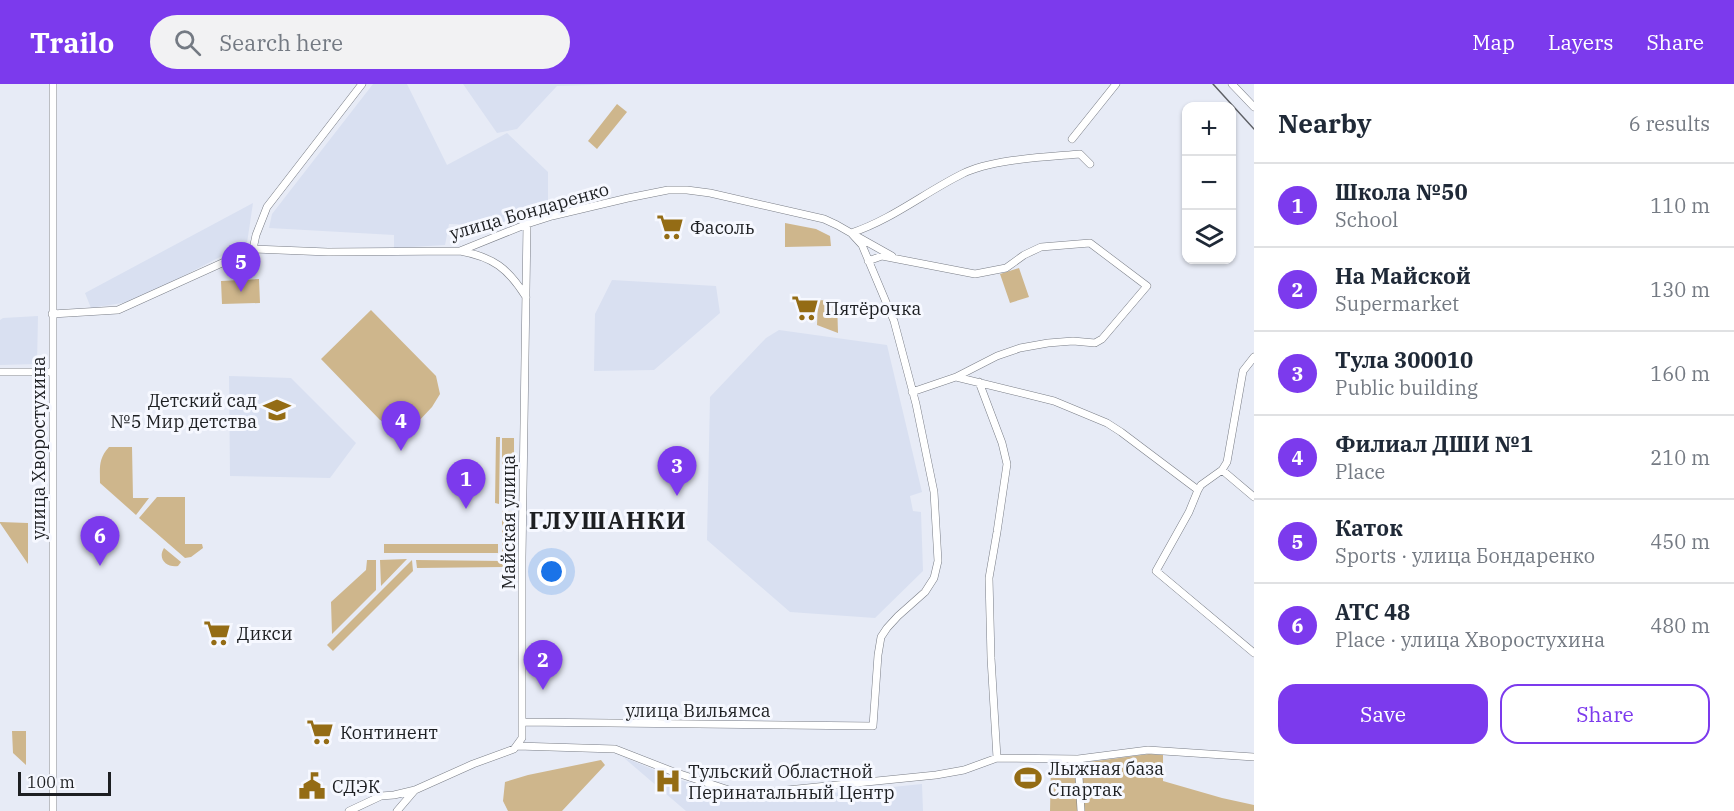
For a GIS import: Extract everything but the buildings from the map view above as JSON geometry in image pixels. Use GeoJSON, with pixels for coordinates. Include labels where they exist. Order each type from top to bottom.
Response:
{"type":"FeatureCollection","features":[{"type":"Feature","properties":{"kind":"street","name":"улица Хворостухина"},"geometry":{"type":"LineString","coordinates":[[52,84],[53,811]]}},
{"type":"Feature","properties":{"kind":"street"},"geometry":{"type":"LineString","coordinates":[[253,249],[261,219],[271,201],[362,84]]}},
{"type":"Feature","properties":{"kind":"street"},"geometry":{"type":"LineString","coordinates":[[1072,139],[1116,84]]}},
{"type":"Feature","properties":{"kind":"street"},"geometry":{"type":"LineString","coordinates":[[1232,84],[1254,107]]}},
{"type":"Feature","properties":{"kind":"street"},"geometry":{"type":"LineString","coordinates":[[868,261],[882,256],[975,274],[1006,267],[1041,247],[1090,243],[1147,286],[1102,339],[1095,343],[1073,341],[1020,348],[997,356],[956,377],[912,392],[894,321],[868,261],[862,245],[851,233],[869,227],[964,173],[994,164],[1080,154],[1090,164]]}},
{"type":"Feature","properties":{"kind":"street","name":"улица Бондаренко"},"geometry":{"type":"LineString","coordinates":[[52,314],[118,310],[253,249],[328,252],[460,251],[527,224],[668,190],[710,193],[824,219],[896,258]]}},
{"type":"Feature","properties":{"kind":"street","name":"Майская улица"},"geometry":{"type":"LineString","coordinates":[[518,746],[522,738],[523,722],[522,557],[527,224]]}},
{"type":"Feature","properties":{"kind":"street"},"geometry":{"type":"LineString","coordinates":[[460,251],[479,254],[497,264],[513,278],[526,297]]}},
{"type":"Feature","properties":{"kind":"street"},"geometry":{"type":"LineString","coordinates":[[1254,357],[1243,371],[1227,462],[1222,470],[1201,485],[1190,513],[1156,571],[1254,653]]}},
{"type":"Feature","properties":{"kind":"street"},"geometry":{"type":"LineString","coordinates":[[0,372],[52,372]]}},
{"type":"Feature","properties":{"kind":"street"},"geometry":{"type":"LineString","coordinates":[[956,377],[1054,401],[1107,423],[1198,490]]}},
{"type":"Feature","properties":{"kind":"street"},"geometry":{"type":"LineString","coordinates":[[980,382],[1002,443],[1007,464],[989,578],[997,758]]}},
{"type":"Feature","properties":{"kind":"street","name":"улица Вильямса"},"geometry":{"type":"LineString","coordinates":[[523,722],[873,726],[881,637],[898,616],[925,592],[934,578],[938,561],[934,492],[912,392]]}},
{"type":"Feature","properties":{"kind":"street"},"geometry":{"type":"LineString","coordinates":[[1222,470],[1254,497]]}},
{"type":"Feature","properties":{"kind":"street"},"geometry":{"type":"LineString","coordinates":[[349,811],[381,796],[416,790],[518,746],[615,749],[732,791],[756,793],[936,775],[964,770],[997,758],[1078,759],[1148,750],[1254,757]]}},
{"type":"Feature","properties":{"kind":"street"},"geometry":{"type":"LineString","coordinates":[[1078,759],[1081,811]]}},
{"type":"Feature","properties":{"kind":"street"},"geometry":{"type":"LineString","coordinates":[[396,811],[416,790]]}},
{"type":"Feature","properties":{"kind":"street"},"geometry":{"type":"LineString","coordinates":[[394,795],[396,811]]}},
{"type":"Feature","properties":{"kind":"shaded area"},"geometry":{"type":"Polygon","coordinates":[[[373,84],[407,84],[447,165],[507,133],[548,172],[548,208],[511,221],[482,225],[449,224],[445,245],[394,248],[394,235],[269,228],[272,214],[373,84]]]}},
{"type":"Feature","properties":{"kind":"shaded area"},"geometry":{"type":"Polygon","coordinates":[[[463,84],[622,84],[557,86],[517,129],[497,133],[463,84]]]}},
{"type":"Feature","properties":{"kind":"shaded area"},"geometry":{"type":"Polygon","coordinates":[[[617,104],[627,112],[597,149],[588,141],[617,104]]]}},
{"type":"Feature","properties":{"kind":"shaded area"},"geometry":{"type":"Polygon","coordinates":[[[253,203],[247,243],[135,301],[91,308],[85,293],[253,203]]]}},
{"type":"Feature","properties":{"kind":"shaded area"},"geometry":{"type":"Polygon","coordinates":[[[785,223],[816,229],[830,236],[831,246],[785,247],[785,223]]]}},
{"type":"Feature","properties":{"kind":"shaded area"},"geometry":{"type":"Polygon","coordinates":[[[1019,268],[1029,297],[1010,303],[1000,274],[1019,268]]]}},
{"type":"Feature","properties":{"kind":"shaded area"},"geometry":{"type":"Polygon","coordinates":[[[259,279],[260,303],[222,304],[221,281],[259,279]]]}},
{"type":"Feature","properties":{"kind":"shaded area"},"geometry":{"type":"Polygon","coordinates":[[[612,280],[716,286],[720,313],[654,370],[594,371],[595,314],[612,280]]]}},
{"type":"Feature","properties":{"kind":"shaded area"},"geometry":{"type":"Polygon","coordinates":[[[818,300],[837,301],[838,333],[817,325],[818,300]]]}},
{"type":"Feature","properties":{"kind":"shaded area"},"geometry":{"type":"Polygon","coordinates":[[[371,310],[436,376],[440,394],[432,407],[417,423],[402,427],[380,420],[321,359],[371,310]]]}},
{"type":"Feature","properties":{"kind":"shaded area"},"geometry":{"type":"Polygon","coordinates":[[[38,316],[37,364],[0,365],[0,320],[38,316]]]}},
{"type":"Feature","properties":{"kind":"shaded area"},"geometry":{"type":"Polygon","coordinates":[[[779,330],[887,345],[922,492],[910,496],[913,511],[921,512],[923,571],[875,618],[790,612],[707,540],[710,397],[766,338],[779,330]]]}},
{"type":"Feature","properties":{"kind":"shaded area","name":"Детский сад №5 Мир детства"},"geometry":{"type":"Polygon","coordinates":[[[229,376],[291,378],[356,443],[330,478],[230,476],[229,376]]]}},
{"type":"Feature","properties":{"kind":"shaded area"},"geometry":{"type":"Polygon","coordinates":[[[496,437],[500,437],[499,504],[495,503],[496,437]]]}},
{"type":"Feature","properties":{"kind":"shaded area"},"geometry":{"type":"Polygon","coordinates":[[[502,438],[514,438],[514,503],[502,503],[502,438]]]}},
{"type":"Feature","properties":{"kind":"shaded area"},"geometry":{"type":"Polygon","coordinates":[[[109,447],[132,447],[133,498],[149,498],[136,515],[100,483],[101,460],[109,447]]]}},
{"type":"Feature","properties":{"kind":"shaded area"},"geometry":{"type":"Polygon","coordinates":[[[157,497],[185,497],[185,544],[202,544],[203,548],[191,557],[185,558],[139,518],[157,497]]]}},
{"type":"Feature","properties":{"kind":"shaded area"},"geometry":{"type":"Polygon","coordinates":[[[502,511],[513,511],[512,555],[502,555],[502,511]]]}},
{"type":"Feature","properties":{"kind":"shaded area"},"geometry":{"type":"Polygon","coordinates":[[[0,523],[28,523],[28,564],[0,523]]]}},
{"type":"Feature","properties":{"kind":"shaded area"},"geometry":{"type":"Polygon","coordinates":[[[384,544],[498,544],[498,553],[384,553],[384,544]]]}},
{"type":"Feature","properties":{"kind":"shaded area"},"geometry":{"type":"Polygon","coordinates":[[[164,548],[181,562],[178,566],[170,566],[164,562],[162,552],[164,548]]]}},
{"type":"Feature","properties":{"kind":"shaded area"},"geometry":{"type":"Polygon","coordinates":[[[407,559],[381,586],[380,560],[407,559]]]}},
{"type":"Feature","properties":{"kind":"shaded area"},"geometry":{"type":"Polygon","coordinates":[[[367,560],[376,560],[376,590],[332,634],[331,602],[366,570],[367,560]]]}},
{"type":"Feature","properties":{"kind":"shaded area"},"geometry":{"type":"Polygon","coordinates":[[[412,560],[413,571],[333,651],[327,645],[412,560]]]}},
{"type":"Feature","properties":{"kind":"shaded area"},"geometry":{"type":"Polygon","coordinates":[[[416,560],[503,561],[503,567],[417,568],[416,560]]]}},
{"type":"Feature","properties":{"kind":"shaded area"},"geometry":{"type":"Polygon","coordinates":[[[12,731],[26,731],[26,765],[13,753],[12,731]]]}},
{"type":"Feature","properties":{"kind":"shaded area"},"geometry":{"type":"Polygon","coordinates":[[[1149,754],[1163,755],[1163,781],[1254,805],[1254,811],[1050,811],[1051,764],[1089,762],[1149,754]]]}},
{"type":"Feature","properties":{"kind":"shaded area","name":"Тульский Областной Перинатальный Центр"},"geometry":{"type":"Polygon","coordinates":[[[623,757],[674,778],[739,798],[834,793],[922,784],[923,811],[686,811],[623,757]]]}},
{"type":"Feature","properties":{"kind":"shaded area"},"geometry":{"type":"Polygon","coordinates":[[[601,760],[605,765],[562,811],[508,811],[503,801],[505,782],[601,760]]]}},
{"type":"Feature","properties":{"kind":"tram line"},"geometry":{"type":"LineString","coordinates":[[1213,84],[1254,129]]}},
{"type":"Feature","properties":{"kind":"place","name":"Фасоль"},"geometry":{"type":"Point","coordinates":[670,227]}},
{"type":"Feature","properties":{"kind":"place","name":"Каток"},"geometry":{"type":"Point","coordinates":[241,292]}},
{"type":"Feature","properties":{"kind":"place","name":"Пятёрочка"},"geometry":{"type":"Point","coordinates":[805,308]}},
{"type":"Feature","properties":{"kind":"place","name":"Детский сад №5 Мир детства"},"geometry":{"type":"Point","coordinates":[277,410]}},
{"type":"Feature","properties":{"kind":"place","name":"Филиал ДШИ №1"},"geometry":{"type":"Point","coordinates":[401,451]}},
{"type":"Feature","properties":{"kind":"place","name":"Тула 300010"},"geometry":{"type":"Point","coordinates":[677,496]}},
{"type":"Feature","properties":{"kind":"place","name":"Школа №50"},"geometry":{"type":"Point","coordinates":[466,509]}},
{"type":"Feature","properties":{"kind":"place","name":"АТС 48"},"geometry":{"type":"Point","coordinates":[100,566]}},
{"type":"Feature","properties":{"kind":"place","name":"Дикси"},"geometry":{"type":"Point","coordinates":[217,633]}},
{"type":"Feature","properties":{"kind":"place","name":"На Майской"},"geometry":{"type":"Point","coordinates":[543,690]}},
{"type":"Feature","properties":{"kind":"place","name":"Континент"},"geometry":{"type":"Point","coordinates":[320,732]}},
{"type":"Feature","properties":{"kind":"place","name":"Лыжная база Спартак"},"geometry":{"type":"Point","coordinates":[1028,778]}},
{"type":"Feature","properties":{"kind":"place","name":"Тульский Областной Перинатальный Центр"},"geometry":{"type":"Point","coordinates":[668,781]}},
{"type":"Feature","properties":{"kind":"place","name":"СДЭК"},"geometry":{"type":"Point","coordinates":[312,786]}},
{"type":"Feature","properties":{"kind":"district","name":"ГЛУШАНКИ"},"geometry":{"type":"Point","coordinates":[608,520]}}]}
